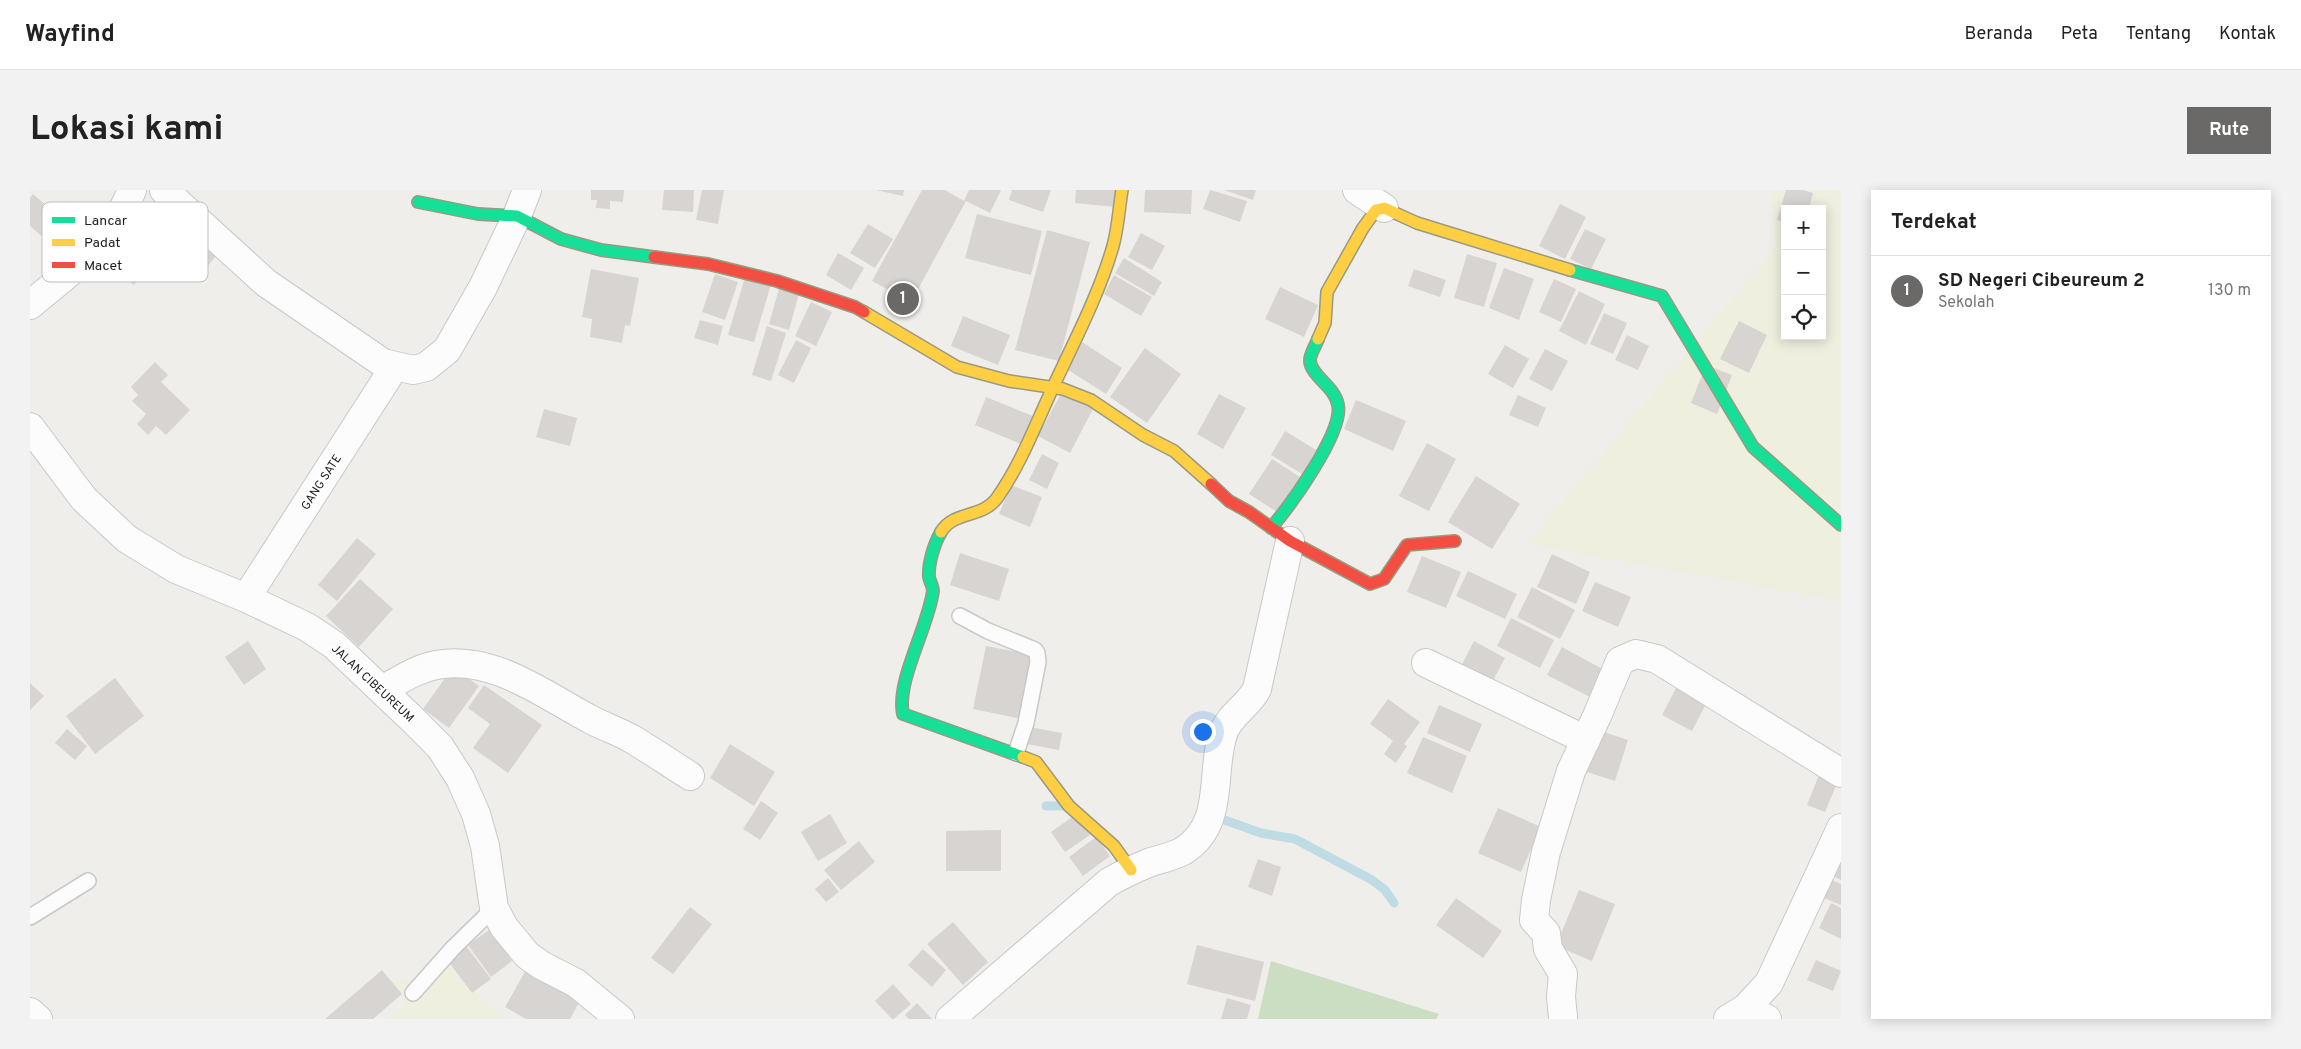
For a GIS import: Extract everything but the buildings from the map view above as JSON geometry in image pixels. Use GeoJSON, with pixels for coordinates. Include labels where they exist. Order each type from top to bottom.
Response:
{"type":"FeatureCollection","features":[{"type":"Feature","properties":{"kind":"street"},"geometry":{"type":"LineString","coordinates":[[127,202],[132,190]]}},
{"type":"Feature","properties":{"kind":"street"},"geometry":{"type":"LineString","coordinates":[[164,190],[177,202]]}},
{"type":"Feature","properties":{"kind":"street"},"geometry":{"type":"LineString","coordinates":[[208,230],[266,282],[383,363],[413,370],[426,367],[447,350],[483,287],[517,216],[527,190]]}},
{"type":"Feature","properties":{"kind":"street"},"geometry":{"type":"LineString","coordinates":[[1122,190],[1114,245],[1100,284],[1054,387],[1000,495],[983,509],[954,519],[945,525],[938,537],[930,564],[929,577],[932,589],[928,614],[902,693],[901,705],[903,714],[910,718],[1016,753],[1036,762],[1069,806],[1114,846],[1131,870]]}},
{"type":"Feature","properties":{"kind":"street"},"geometry":{"type":"LineString","coordinates":[[1357,190],[1399,216],[1432,228],[1588,277],[1662,296],[1753,446],[1841,525]]}},
{"type":"Feature","properties":{"kind":"street"},"geometry":{"type":"LineString","coordinates":[[418,202],[478,214],[517,216],[561,239],[580,246],[708,264],[777,281],[837,299],[866,313],[957,367],[1009,381],[1054,387],[1091,400],[1143,436],[1174,451],[1228,501],[1280,534],[1370,584],[1381,582],[1386,578],[1401,550],[1407,545],[1455,542]]}},
{"type":"Feature","properties":{"kind":"street"},"geometry":{"type":"LineString","coordinates":[[950,1019],[1109,882],[1131,870],[1183,851],[1204,829],[1211,816],[1216,798],[1221,741],[1233,716],[1249,702],[1257,689],[1280,534],[1288,510],[1320,456],[1338,416],[1339,407],[1335,397],[1329,386],[1312,370],[1310,358],[1325,323],[1327,292],[1363,228],[1376,210],[1384,208]]}},
{"type":"Feature","properties":{"kind":"street"},"geometry":{"type":"LineString","coordinates":[[30,305],[56,282]]}},
{"type":"Feature","properties":{"kind":"street","name":"GANG SATE"},"geometry":{"type":"LineString","coordinates":[[246,598],[395,366]]}},
{"type":"Feature","properties":{"kind":"street","name":"JALAN CIBEUREUM"},"geometry":{"type":"LineString","coordinates":[[30,427],[84,498],[127,539],[176,569],[246,598],[307,627],[327,641],[382,690],[440,747],[460,778],[476,814],[485,846],[494,908],[504,927],[527,955],[541,965],[576,983],[620,1019]]}},
{"type":"Feature","properties":{"kind":"street"},"geometry":{"type":"LineString","coordinates":[[1568,1018],[1561,997],[1563,974],[1548,949],[1546,933],[1534,920],[1536,900],[1546,852],[1571,771],[1620,661],[1636,654],[1657,658],[1841,773]]}},
{"type":"Feature","properties":{"kind":"street"},"geometry":{"type":"LineString","coordinates":[[382,690],[416,670],[438,664],[465,664],[494,670],[545,692],[588,718],[631,739],[690,776]]}},
{"type":"Feature","properties":{"kind":"street"},"geometry":{"type":"LineString","coordinates":[[1426,664],[1586,740]]}},
{"type":"Feature","properties":{"kind":"street"},"geometry":{"type":"LineString","coordinates":[[1747,1015],[1769,983],[1841,828]]}},
{"type":"Feature","properties":{"kind":"street"},"geometry":{"type":"LineString","coordinates":[[30,1012],[38,1019]]}},
{"type":"Feature","properties":{"kind":"lane"},"geometry":{"type":"LineString","coordinates":[[960,616],[988,631],[1035,650],[1037,653],[1038,662],[1026,723],[1016,753]]}},
{"type":"Feature","properties":{"kind":"lane"},"geometry":{"type":"LineString","coordinates":[[30,917],[88,881]]}},
{"type":"Feature","properties":{"kind":"lane"},"geometry":{"type":"LineString","coordinates":[[413,993],[453,948],[494,908]]}},
{"type":"Feature","properties":{"kind":"green space"},"geometry":{"type":"Polygon","coordinates":[[[1771,190],[1841,190],[1841,601],[1527,544],[1775,247],[1771,190]]]}},
{"type":"Feature","properties":{"kind":"green space"},"geometry":{"type":"Polygon","coordinates":[[[1271,961],[1439,1014],[1436,1019],[1258,1019],[1271,961]]]}},
{"type":"Feature","properties":{"kind":"green space"},"geometry":{"type":"Polygon","coordinates":[[[448,963],[488,1004],[507,1019],[388,1019],[406,1003],[384,981],[432,981],[448,963]]]}},
{"type":"Feature","properties":{"kind":"waterway"},"geometry":{"type":"LineString","coordinates":[[1046,806],[1063,806]]}},
{"type":"Feature","properties":{"kind":"waterway"},"geometry":{"type":"LineString","coordinates":[[1216,817],[1261,833],[1295,839],[1372,880],[1385,890],[1394,903]]}},
{"type":"Feature","properties":{"kind":"traffic: fast"},"geometry":{"type":"LineString","coordinates":[[418,202],[478,214],[517,216],[561,239],[601,250],[654,257]]}},
{"type":"Feature","properties":{"kind":"traffic: fast"},"geometry":{"type":"LineString","coordinates":[[1570,270],[1662,296],[1753,447],[1841,525]]}},
{"type":"Feature","properties":{"kind":"traffic: fast"},"geometry":{"type":"LineString","coordinates":[[1271,528],[1314,469],[1333,433],[1338,417],[1336,398],[1311,366],[1310,358],[1318,339]]}},
{"type":"Feature","properties":{"kind":"traffic: fast"},"geometry":{"type":"LineString","coordinates":[[941,532],[929,566],[929,577],[933,591],[930,606],[904,686],[903,714],[1023,757]]}},
{"type":"Feature","properties":{"kind":"traffic: slow"},"geometry":{"type":"LineString","coordinates":[[941,532],[946,525],[960,517],[984,509],[991,504],[1005,486],[1019,461],[1100,284],[1115,239],[1122,190]]}},
{"type":"Feature","properties":{"kind":"traffic: slow"},"geometry":{"type":"LineString","coordinates":[[1318,339],[1325,323],[1327,292],[1363,228],[1376,210],[1384,208],[1417,223],[1570,270]]}},
{"type":"Feature","properties":{"kind":"traffic: slow"},"geometry":{"type":"LineString","coordinates":[[864,312],[957,367],[1009,381],[1063,389],[1091,400],[1143,435],[1174,451],[1211,484]]}},
{"type":"Feature","properties":{"kind":"traffic: slow"},"geometry":{"type":"LineString","coordinates":[[1023,757],[1036,762],[1069,806],[1114,846],[1131,870]]}},
{"type":"Feature","properties":{"kind":"traffic: jam"},"geometry":{"type":"LineString","coordinates":[[654,257],[708,264],[777,281],[855,307],[864,312]]}},
{"type":"Feature","properties":{"kind":"traffic: jam"},"geometry":{"type":"LineString","coordinates":[[1211,484],[1229,501],[1249,512],[1290,541],[1370,584],[1384,579],[1407,545],[1455,541]]}},
{"type":"Feature","properties":{"kind":"place","name":"SD Negeri Cibeureum 2"},"geometry":{"type":"Point","coordinates":[903,299]}}]}
